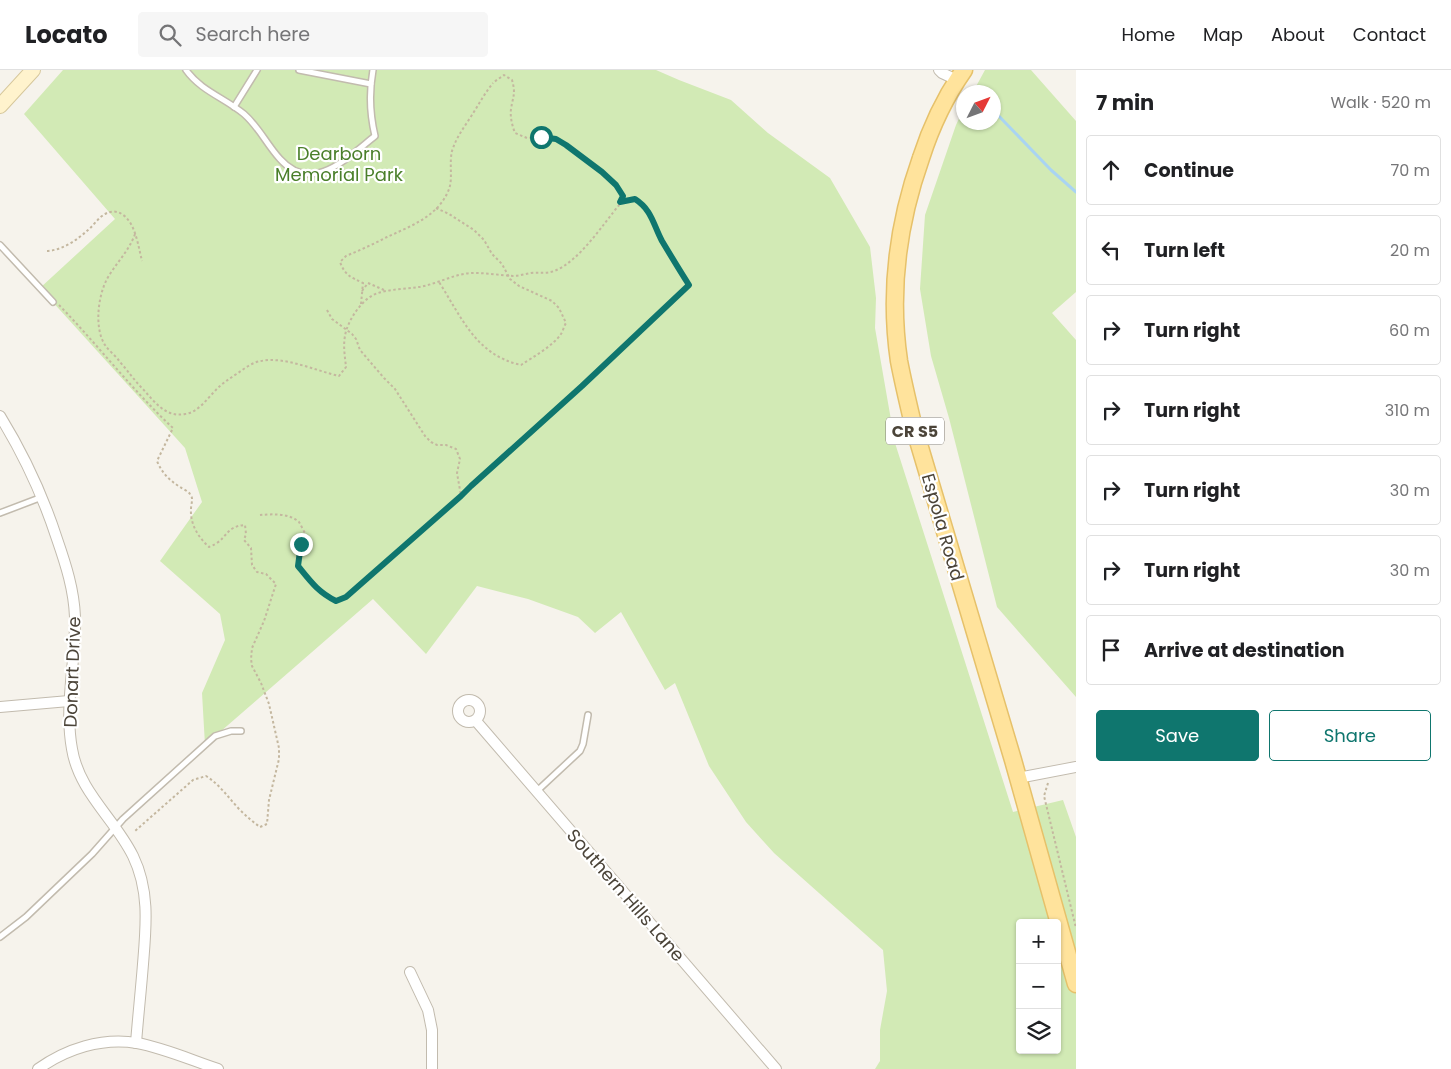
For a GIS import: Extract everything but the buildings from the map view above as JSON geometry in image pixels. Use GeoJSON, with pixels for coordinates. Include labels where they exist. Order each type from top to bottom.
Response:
{"type":"FeatureCollection","features":[{"type":"Feature","properties":{"kind":"main road","name":"Espola Road"},"geometry":{"type":"LineString","coordinates":[[961,75],[933,126],[909,196],[898,253],[896,289],[897,341],[902,376],[913,424],[1018,778],[1076,984]]}},
{"type":"Feature","properties":{"kind":"street"},"geometry":{"type":"LineString","coordinates":[[0,106],[33,70]]}},
{"type":"Feature","properties":{"kind":"street"},"geometry":{"type":"LineString","coordinates":[[939,70],[942,73],[961,75]]}},
{"type":"Feature","properties":{"kind":"street","name":"Donart Drive"},"geometry":{"type":"LineString","coordinates":[[0,416],[42,497],[65,562],[73,600],[74,638],[69,701],[70,736],[76,764],[81,779],[90,794],[123,838],[134,858],[143,882],[146,930],[136,1043]]}},
{"type":"Feature","properties":{"kind":"street"},"geometry":{"type":"LineString","coordinates":[[0,707],[69,701]]}},
{"type":"Feature","properties":{"kind":"street","name":"Southern Hills Lane"},"geometry":{"type":"LineString","coordinates":[[476,721],[776,1069]]}},
{"type":"Feature","properties":{"kind":"street"},"geometry":{"type":"LineString","coordinates":[[1018,778],[1076,767]]}},
{"type":"Feature","properties":{"kind":"street"},"geometry":{"type":"LineString","coordinates":[[410,972],[428,1010],[432,1030],[432,1069]]}},
{"type":"Feature","properties":{"kind":"street"},"geometry":{"type":"LineString","coordinates":[[38,1069],[65,1053],[83,1046],[104,1043],[136,1043],[218,1069]]}},
{"type":"Feature","properties":{"kind":"lane"},"geometry":{"type":"LineString","coordinates":[[186,70],[192,79],[205,89],[244,114],[279,159],[290,169],[306,175],[336,166],[375,136],[372,122],[371,84],[373,70]]}},
{"type":"Feature","properties":{"kind":"lane"},"geometry":{"type":"LineString","coordinates":[[234,107],[257,70]]}},
{"type":"Feature","properties":{"kind":"lane"},"geometry":{"type":"LineString","coordinates":[[299,70],[371,84]]}},
{"type":"Feature","properties":{"kind":"lane"},"geometry":{"type":"LineString","coordinates":[[0,245],[53,302]]}},
{"type":"Feature","properties":{"kind":"lane"},"geometry":{"type":"LineString","coordinates":[[0,513],[42,497]]}},
{"type":"Feature","properties":{"kind":"lane"},"geometry":{"type":"LineString","coordinates":[[536,791],[580,751],[588,715]]}},
{"type":"Feature","properties":{"kind":"lane"},"geometry":{"type":"LineString","coordinates":[[0,937],[26,917],[92,854],[123,819],[215,736],[231,731],[241,731]]}},
{"type":"Feature","properties":{"kind":"path"},"geometry":{"type":"LineString","coordinates":[[135,234],[131,245],[107,280],[101,296],[98,321],[100,332],[104,344],[133,379],[162,409],[175,416],[188,414],[198,408],[222,383],[261,360],[305,365],[339,376],[346,367],[344,356],[345,336],[360,304],[363,283],[343,271],[340,262],[346,256],[419,222],[432,213],[449,188],[452,152],[461,131],[494,82],[504,75],[512,80],[515,89],[511,108],[511,121],[515,133],[528,138],[556,139],[602,172],[616,185],[623,196],[598,232],[583,249],[568,263],[556,270],[547,273],[513,276],[472,273],[454,276],[420,287],[386,291],[369,296],[360,304]]}},
{"type":"Feature","properties":{"kind":"path"},"geometry":{"type":"LineString","coordinates":[[260,515],[288,516],[299,522],[305,533],[301,544],[298,566],[313,585],[324,595],[336,601],[356,590],[582,386],[689,285],[663,242],[654,220],[644,205],[635,199],[620,202]]}},
{"type":"Feature","properties":{"kind":"path"},"geometry":{"type":"LineString","coordinates":[[436,208],[474,230],[502,264],[510,279],[519,286],[552,301],[559,308],[566,322],[561,334],[552,344],[521,365],[508,362],[497,357],[471,334],[439,282]]}},
{"type":"Feature","properties":{"kind":"path"},"geometry":{"type":"LineString","coordinates":[[48,251],[57,250],[72,242],[106,213],[117,211],[122,213],[130,223],[142,261]]}},
{"type":"Feature","properties":{"kind":"path"},"geometry":{"type":"LineString","coordinates":[[362,291],[368,283],[386,291]]}},
{"type":"Feature","properties":{"kind":"path"},"geometry":{"type":"LineString","coordinates":[[53,302],[59,304],[115,368],[173,428],[157,461],[166,477],[190,493],[193,500],[191,509],[192,520],[201,540],[209,547],[218,543],[226,534],[238,526],[244,525],[246,534],[244,540],[251,548],[252,565],[257,572],[266,574],[276,584],[264,621],[252,648],[250,659],[269,704],[279,748],[279,759],[269,800],[267,824],[260,827],[250,820],[220,786],[206,776],[192,780],[135,830]]}},
{"type":"Feature","properties":{"kind":"path"},"geometry":{"type":"LineString","coordinates":[[327,310],[332,319],[352,334],[360,350],[395,389],[425,436],[437,445],[446,445],[456,449],[460,459],[457,473],[461,496]]}},
{"type":"Feature","properties":{"kind":"path"},"geometry":{"type":"LineString","coordinates":[[1048,782],[1044,796],[1076,928]]}},
{"type":"Feature","properties":{"kind":"green space","name":"Dearborn Memorial Park"},"geometry":{"type":"Polygon","coordinates":[[[63,70],[656,70],[731,100],[768,133],[830,178],[870,247],[876,298],[875,328],[895,443],[1013,812],[1063,800],[1076,837],[1076,1069],[875,1069],[880,1061],[880,1030],[887,991],[883,950],[774,853],[746,822],[709,766],[675,683],[665,690],[621,612],[595,633],[578,617],[528,599],[477,586],[426,654],[373,599],[205,745],[202,693],[225,640],[220,614],[160,561],[202,502],[185,448],[40,288],[115,219],[24,114],[63,70]]]}},
{"type":"Feature","properties":{"kind":"green space"},"geometry":{"type":"Polygon","coordinates":[[[985,70],[1031,70],[1076,121],[1076,292],[1052,313],[1076,340],[1076,697],[997,607],[949,418],[931,356],[920,289],[925,215],[956,125],[956,130],[1001,130],[1001,85],[977,85],[985,70]]]}},
{"type":"Feature","properties":{"kind":"waterway"},"geometry":{"type":"LineString","coordinates":[[1001,118],[1051,170],[1076,192]]}},
{"type":"Feature","properties":{"kind":"route"},"geometry":{"type":"LineString","coordinates":[[301,544],[298,566],[313,585],[324,595],[336,601],[346,597],[582,386],[689,285],[663,242],[654,220],[644,205],[635,199],[620,202],[623,196],[616,185],[602,172],[556,139],[541,137]]}}]}
